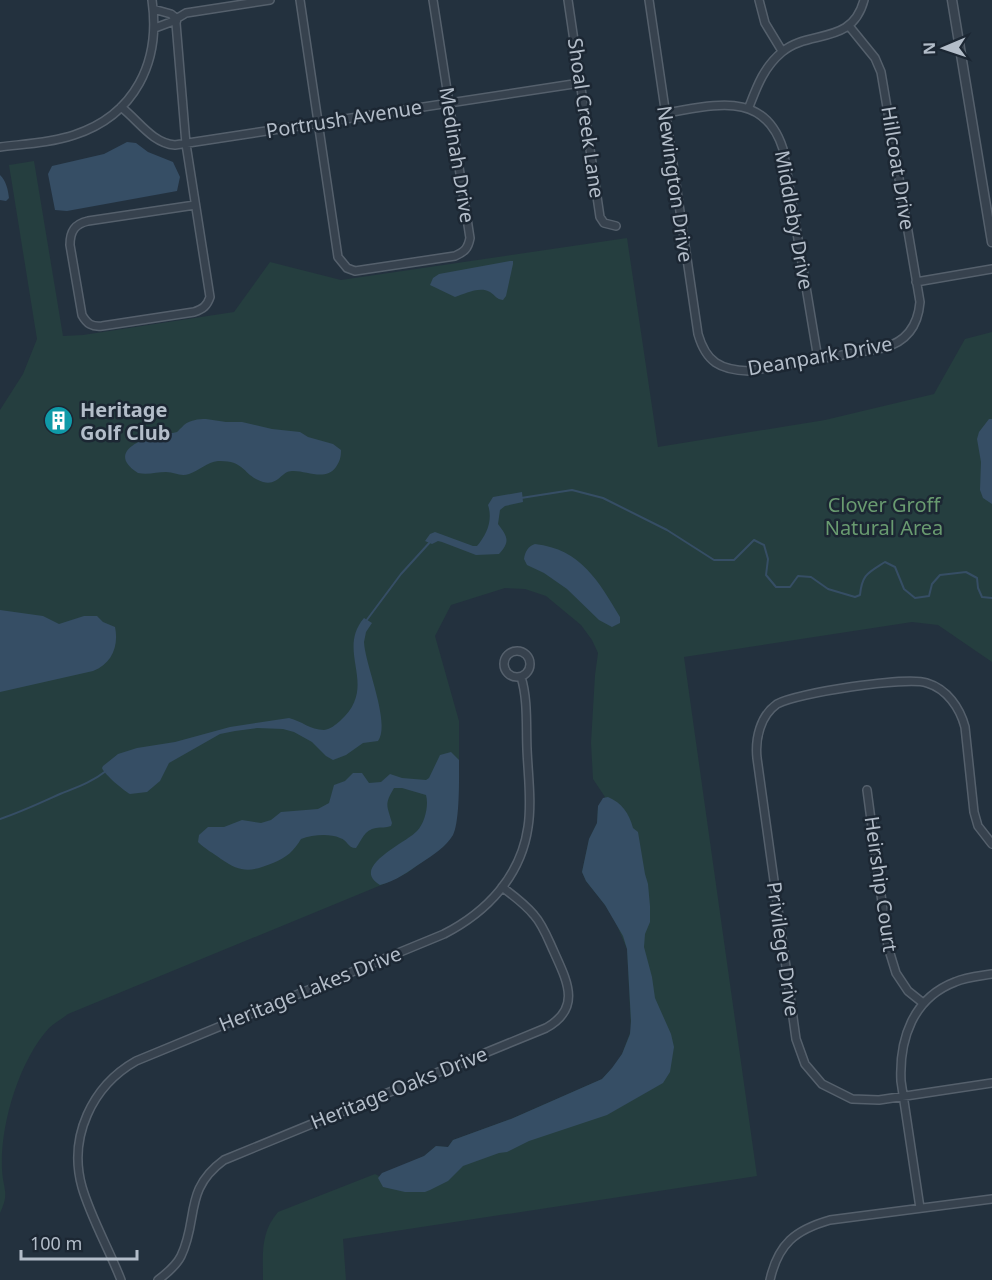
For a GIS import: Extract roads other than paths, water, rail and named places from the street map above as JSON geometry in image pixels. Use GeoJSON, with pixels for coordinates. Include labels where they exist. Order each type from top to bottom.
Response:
{"type":"FeatureCollection","features":[{"type":"Feature","properties":{"kind":"street"},"geometry":{"type":"LineString","coordinates":[[0,147],[73,135],[100,124],[121,107],[146,72],[153,49],[155,28],[152,0]]}},
{"type":"Feature","properties":{"kind":"street"},"geometry":{"type":"LineString","coordinates":[[155,28],[177,19],[181,14],[270,0]]}},
{"type":"Feature","properties":{"kind":"street"},"geometry":{"type":"LineString","coordinates":[[300,0],[319,124]]}},
{"type":"Feature","properties":{"kind":"street","name":"Medinah Drive"},"geometry":{"type":"LineString","coordinates":[[319,124],[338,257],[347,268],[355,271],[455,256],[464,252],[469,246],[470,238],[433,0]]}},
{"type":"Feature","properties":{"kind":"street","name":"Shoal Creek Lane"},"geometry":{"type":"LineString","coordinates":[[568,0],[600,217],[609,226],[616,226]]}},
{"type":"Feature","properties":{"kind":"street","name":"Newington Drive"},"geometry":{"type":"LineString","coordinates":[[649,0],[698,334],[706,354],[715,363]]}},
{"type":"Feature","properties":{"kind":"street"},"geometry":{"type":"LineString","coordinates":[[759,0],[765,22],[782,51]]}},
{"type":"Feature","properties":{"kind":"street"},"geometry":{"type":"LineString","coordinates":[[665,113],[723,105],[749,107],[764,70],[782,51],[849,26],[858,15],[864,0]]}},
{"type":"Feature","properties":{"kind":"street"},"geometry":{"type":"LineString","coordinates":[[952,0],[992,242]]}},
{"type":"Feature","properties":{"kind":"street"},"geometry":{"type":"LineString","coordinates":[[153,9],[171,14],[177,19]]}},
{"type":"Feature","properties":{"kind":"street"},"geometry":{"type":"LineString","coordinates":[[177,19],[186,144],[210,297],[208,304],[202,310],[194,312],[102,326],[94,327],[86,322],[82,315],[70,245],[70,235],[74,227],[88,221],[195,205]]}},
{"type":"Feature","properties":{"kind":"street","name":"Hillcoat Drive"},"geometry":{"type":"LineString","coordinates":[[849,26],[875,58],[881,72],[920,302],[916,321]]}},
{"type":"Feature","properties":{"kind":"street","name":"Portrush Avenue"},"geometry":{"type":"LineString","coordinates":[[121,107],[152,136],[165,144],[186,144],[580,83]]}},
{"type":"Feature","properties":{"kind":"street","name":"Middleby Drive"},"geometry":{"type":"LineString","coordinates":[[749,107],[766,118],[778,134],[783,149],[818,359]]}},
{"type":"Feature","properties":{"kind":"street"},"geometry":{"type":"LineString","coordinates":[[916,282],[992,269]]}},
{"type":"Feature","properties":{"kind":"street","name":"Deanpark Drive"},"geometry":{"type":"LineString","coordinates":[[715,363],[724,368],[749,371],[892,346],[907,335],[916,321]]}},
{"type":"Feature","properties":{"kind":"street","name":"Heritage Lakes Drive"},"geometry":{"type":"LineString","coordinates":[[121,1280],[83,1188],[78,1156],[81,1132],[98,1094],[111,1078],[144,1057],[450,931],[477,914],[502,888],[520,858],[528,829],[525,701],[521,677]]}},
{"type":"Feature","properties":{"kind":"street","name":"Privilege Drive"},"geometry":{"type":"LineString","coordinates":[[992,844],[978,826],[962,715],[948,695],[927,683],[903,681],[800,695],[777,704],[762,723],[756,745],[757,758],[796,1039],[805,1064],[822,1084],[852,1099],[879,1100],[992,1083]]}},
{"type":"Feature","properties":{"kind":"street","name":"Heirship Court"},"geometry":{"type":"LineString","coordinates":[[867,790],[888,947],[896,973],[908,991],[923,1003]]}},
{"type":"Feature","properties":{"kind":"street","name":"Heritage Oaks Drive"},"geometry":{"type":"LineString","coordinates":[[158,1280],[180,1258],[198,1190],[207,1175],[224,1160],[546,1028],[562,1016],[569,998],[568,988],[546,935],[536,916],[520,900],[502,888]]}},
{"type":"Feature","properties":{"kind":"street"},"geometry":{"type":"LineString","coordinates":[[920,1208],[903,1097],[900,1060],[903,1040],[911,1020],[923,1003],[940,990],[955,981],[992,974]]}},
{"type":"Feature","properties":{"kind":"street"},"geometry":{"type":"LineString","coordinates":[[770,1280],[774,1263],[783,1247],[796,1234],[811,1226],[830,1220],[992,1199]]}},
{"type":"Feature","properties":{"kind":"water"},"geometry":{"type":"Polygon","coordinates":[[[127,142],[136,143],[148,152],[173,162],[180,177],[177,191],[67,211],[55,210],[48,174],[52,166],[104,154],[127,142]]]}},
{"type":"Feature","properties":{"kind":"water"},"geometry":{"type":"Polygon","coordinates":[[[0,175],[8,191],[9,198],[6,201],[0,200],[0,175]]]}},
{"type":"Feature","properties":{"kind":"water"},"geometry":{"type":"Polygon","coordinates":[[[513,261],[513,264],[506,296],[503,300],[486,290],[472,291],[455,297],[430,285],[433,278],[439,274],[513,261]]]}},
{"type":"Feature","properties":{"kind":"water"},"geometry":{"type":"Polygon","coordinates":[[[206,419],[242,422],[272,429],[300,432],[308,437],[333,444],[341,450],[340,459],[336,467],[326,474],[292,471],[268,483],[256,479],[239,466],[227,461],[214,462],[193,473],[183,475],[166,472],[138,473],[129,466],[125,459],[129,448],[143,440],[161,433],[177,432],[189,422],[206,419]]]}},
{"type":"Feature","properties":{"kind":"water"},"geometry":{"type":"Polygon","coordinates":[[[989,419],[992,419],[992,504],[983,498],[980,490],[981,462],[977,439],[979,432],[989,419]]]}},
{"type":"Feature","properties":{"kind":"water"},"geometry":{"type":"Polygon","coordinates":[[[522,492],[523,502],[505,506],[500,510],[498,524],[505,535],[506,542],[499,554],[476,555],[442,542],[432,544],[425,541],[430,534],[435,532],[477,546],[488,527],[490,516],[488,505],[493,497],[522,492]]]}},
{"type":"Feature","properties":{"kind":"water"},"geometry":{"type":"Polygon","coordinates":[[[535,544],[565,553],[587,569],[620,617],[620,623],[612,627],[599,620],[567,589],[544,573],[527,565],[524,559],[525,554],[535,544]]]}},
{"type":"Feature","properties":{"kind":"water"},"geometry":{"type":"Polygon","coordinates":[[[0,610],[43,616],[59,624],[84,616],[97,616],[103,622],[115,627],[116,641],[113,654],[105,664],[93,671],[0,692],[0,610]]]}},
{"type":"Feature","properties":{"kind":"water"},"geometry":{"type":"Polygon","coordinates":[[[364,618],[372,623],[366,632],[364,642],[380,708],[381,733],[378,741],[363,743],[346,755],[333,760],[312,742],[283,729],[257,728],[220,734],[169,763],[160,781],[147,792],[130,794],[102,768],[118,754],[230,727],[289,718],[314,729],[331,728],[351,708],[357,695],[354,644],[356,631],[364,618]]]}},
{"type":"Feature","properties":{"kind":"water"},"geometry":{"type":"Polygon","coordinates":[[[451,752],[459,760],[458,810],[453,835],[435,854],[402,876],[386,883],[380,885],[372,878],[371,871],[375,863],[420,828],[426,814],[426,795],[394,788],[387,805],[391,826],[369,831],[356,848],[336,836],[310,836],[301,839],[282,859],[246,870],[234,867],[198,842],[199,835],[208,827],[224,827],[242,820],[261,823],[271,820],[281,812],[318,809],[329,803],[334,785],[345,781],[353,773],[362,773],[369,783],[381,782],[390,774],[402,778],[426,780],[440,755],[451,752]]]}},
{"type":"Feature","properties":{"kind":"water"},"geometry":{"type":"Polygon","coordinates":[[[608,797],[624,809],[633,828],[638,832],[650,906],[650,922],[645,934],[644,947],[655,998],[671,1034],[674,1047],[670,1072],[663,1083],[607,1115],[463,1166],[448,1181],[430,1190],[405,1192],[383,1187],[378,1178],[382,1173],[424,1156],[436,1146],[448,1147],[453,1140],[511,1119],[602,1079],[622,1054],[630,1034],[631,1021],[627,949],[623,936],[605,905],[586,881],[582,872],[589,839],[597,823],[598,806],[603,798],[608,797]]]}},
{"type":"Feature","properties":{"kind":"waterway"},"geometry":{"type":"LineString","coordinates":[[521,498],[572,490],[603,498],[667,530],[714,560],[734,560],[754,540],[764,545],[768,559],[766,575],[776,587],[790,587],[798,576],[811,577],[828,589],[855,597],[860,595],[864,578],[885,562],[895,567],[904,589],[915,598],[929,596],[932,584],[940,575],[966,572],[977,578],[982,597],[992,598]]}},
{"type":"Feature","properties":{"kind":"waterway"},"geometry":{"type":"LineString","coordinates":[[366,621],[401,574],[431,541]]}},
{"type":"Feature","properties":{"kind":"waterway"},"geometry":{"type":"LineString","coordinates":[[0,819],[84,784],[106,771]]}},
{"type":"Feature","properties":{"kind":"place","name":"Heritage Golf Club"},"geometry":{"type":"Point","coordinates":[59,421]}},
{"type":"Feature","properties":{"kind":"park label","name":"Clover Groff Natural Area"},"geometry":{"type":"Point","coordinates":[884,516]}}]}
